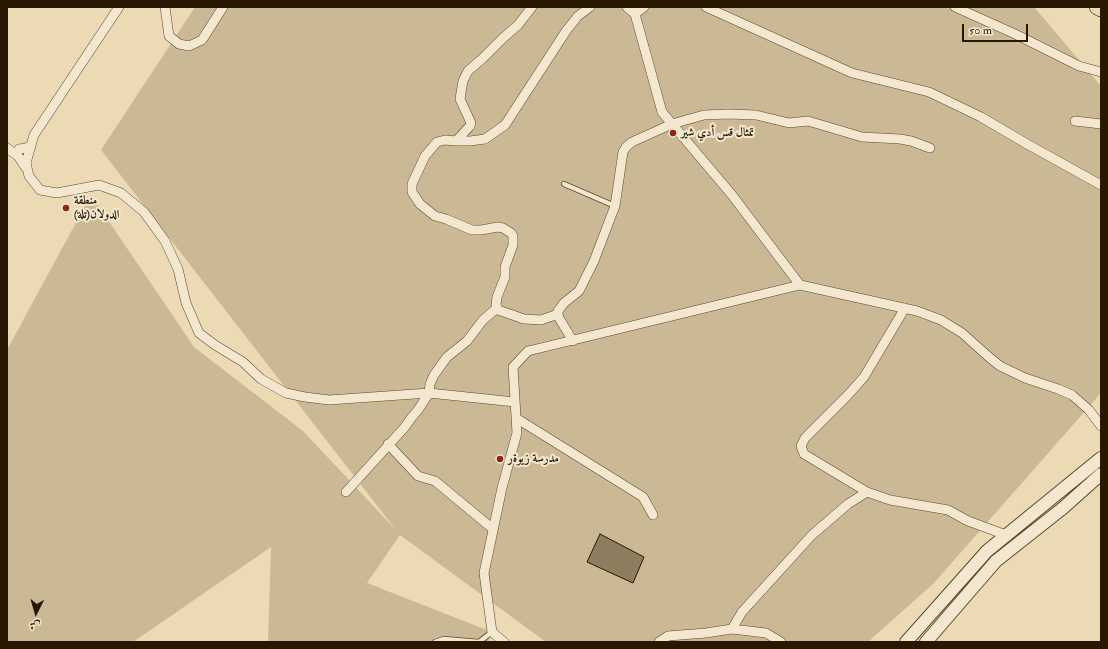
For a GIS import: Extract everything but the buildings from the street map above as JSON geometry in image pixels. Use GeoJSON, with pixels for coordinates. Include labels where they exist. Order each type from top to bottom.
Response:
{"type":"FeatureCollection","features":[{"type":"Feature","properties":{"kind":"main road"},"geometry":{"type":"LineString","coordinates":[[1097,7],[1101,9]]}},
{"type":"Feature","properties":{"kind":"street"},"geometry":{"type":"LineString","coordinates":[[119,7],[34,136],[26,163],[29,176],[40,190],[57,193],[98,185],[121,193],[144,212],[165,241],[178,269],[186,303],[199,333],[215,345],[243,362],[261,379],[286,393],[329,400],[429,393],[515,402]]}},
{"type":"Feature","properties":{"kind":"street"},"geometry":{"type":"LineString","coordinates":[[165,7],[170,36],[179,44],[189,46],[202,40],[223,7]]}},
{"type":"Feature","properties":{"kind":"street"},"geometry":{"type":"LineString","coordinates":[[456,141],[467,130],[471,123],[460,99],[463,81],[468,71],[518,25],[532,7]]}},
{"type":"Feature","properties":{"kind":"street"},"geometry":{"type":"LineString","coordinates":[[558,314],[541,320],[524,318],[498,310],[496,305],[497,297],[505,276],[506,264],[512,250],[513,240],[511,233],[498,227],[472,230],[435,216],[420,204],[412,192],[412,184],[425,156],[440,141],[470,141],[485,139],[505,125],[566,31],[578,16],[590,7]]}},
{"type":"Feature","properties":{"kind":"street"},"geometry":{"type":"LineString","coordinates":[[627,7],[635,14],[662,112],[732,195],[800,285]]}},
{"type":"Feature","properties":{"kind":"street"},"geometry":{"type":"LineString","coordinates":[[635,14],[644,7]]}},
{"type":"Feature","properties":{"kind":"street"},"geometry":{"type":"LineString","coordinates":[[706,7],[852,73],[929,92],[981,117],[1101,185]]}},
{"type":"Feature","properties":{"kind":"street"},"geometry":{"type":"LineString","coordinates":[[955,7],[1015,34],[1079,66],[1101,72]]}},
{"type":"Feature","properties":{"kind":"street"},"geometry":{"type":"LineString","coordinates":[[573,341],[558,314],[560,307],[579,291],[594,261],[615,206],[621,158],[626,147],[632,142],[672,124],[704,115],[743,114],[789,123],[808,121],[862,137],[900,139],[911,141],[930,148]]}},
{"type":"Feature","properties":{"kind":"street"},"geometry":{"type":"LineString","coordinates":[[1075,121],[1101,124]]}},
{"type":"Feature","properties":{"kind":"street"},"geometry":{"type":"LineString","coordinates":[[18,149],[26,148],[31,145]]}},
{"type":"Feature","properties":{"kind":"street"},"geometry":{"type":"LineString","coordinates":[[7,148],[18,156],[27,169]]}},
{"type":"Feature","properties":{"kind":"street"},"geometry":{"type":"LineString","coordinates":[[504,642],[492,632],[484,573],[502,488],[516,432],[513,367],[528,351],[800,285],[906,308],[929,315],[951,326],[971,340],[990,358],[1012,372],[1072,395],[1089,410],[1101,426]]}},
{"type":"Feature","properties":{"kind":"street"},"geometry":{"type":"LineString","coordinates":[[346,492],[404,428],[429,393],[430,384],[434,375],[444,362],[467,341],[483,320],[497,308]]}},
{"type":"Feature","properties":{"kind":"street"},"geometry":{"type":"LineString","coordinates":[[906,308],[864,376],[847,396],[805,438],[802,446],[804,454],[867,492],[890,500],[948,510],[968,521],[1006,535]]}},
{"type":"Feature","properties":{"kind":"street"},"geometry":{"type":"LineString","coordinates":[[516,418],[643,497],[653,515]]}},
{"type":"Feature","properties":{"kind":"street"},"geometry":{"type":"LineString","coordinates":[[388,444],[418,476],[435,481],[493,529]]}},
{"type":"Feature","properties":{"kind":"street"},"geometry":{"type":"LineString","coordinates":[[906,642],[978,560],[1006,535],[1101,458]]}},
{"type":"Feature","properties":{"kind":"street"},"geometry":{"type":"LineString","coordinates":[[926,642],[996,561],[1063,508],[1101,474]]}},
{"type":"Feature","properties":{"kind":"street"},"geometry":{"type":"LineString","coordinates":[[732,629],[742,612],[812,535],[848,504],[867,492]]}},
{"type":"Feature","properties":{"kind":"street"},"geometry":{"type":"LineString","coordinates":[[659,642],[668,636],[732,629],[766,634],[781,642]]}},
{"type":"Feature","properties":{"kind":"lane"},"geometry":{"type":"LineString","coordinates":[[564,184],[615,206]]}},
{"type":"Feature","properties":{"kind":"lane"},"geometry":{"type":"LineString","coordinates":[[435,642],[444,638],[479,642],[492,632]]}},
{"type":"Feature","properties":{"kind":"shaded area"},"geometry":{"type":"Polygon","coordinates":[[[195,7],[1034,7],[1101,86],[1101,393],[934,583],[868,642],[546,642],[400,535],[367,583],[492,632],[488,642],[268,642],[271,547],[133,642],[7,642],[7,350],[91,195],[194,347],[303,431],[396,530],[101,150],[195,7]]]}},
{"type":"Feature","properties":{"kind":"place","name":"تمثال قس أدي شير"},"geometry":{"type":"Point","coordinates":[673,133]}},
{"type":"Feature","properties":{"kind":"place","name":"منطقة الدولان(تلة)"},"geometry":{"type":"Point","coordinates":[66,208]}},
{"type":"Feature","properties":{"kind":"place","name":"مدرسة زيوةر"},"geometry":{"type":"Point","coordinates":[500,459]}}]}
